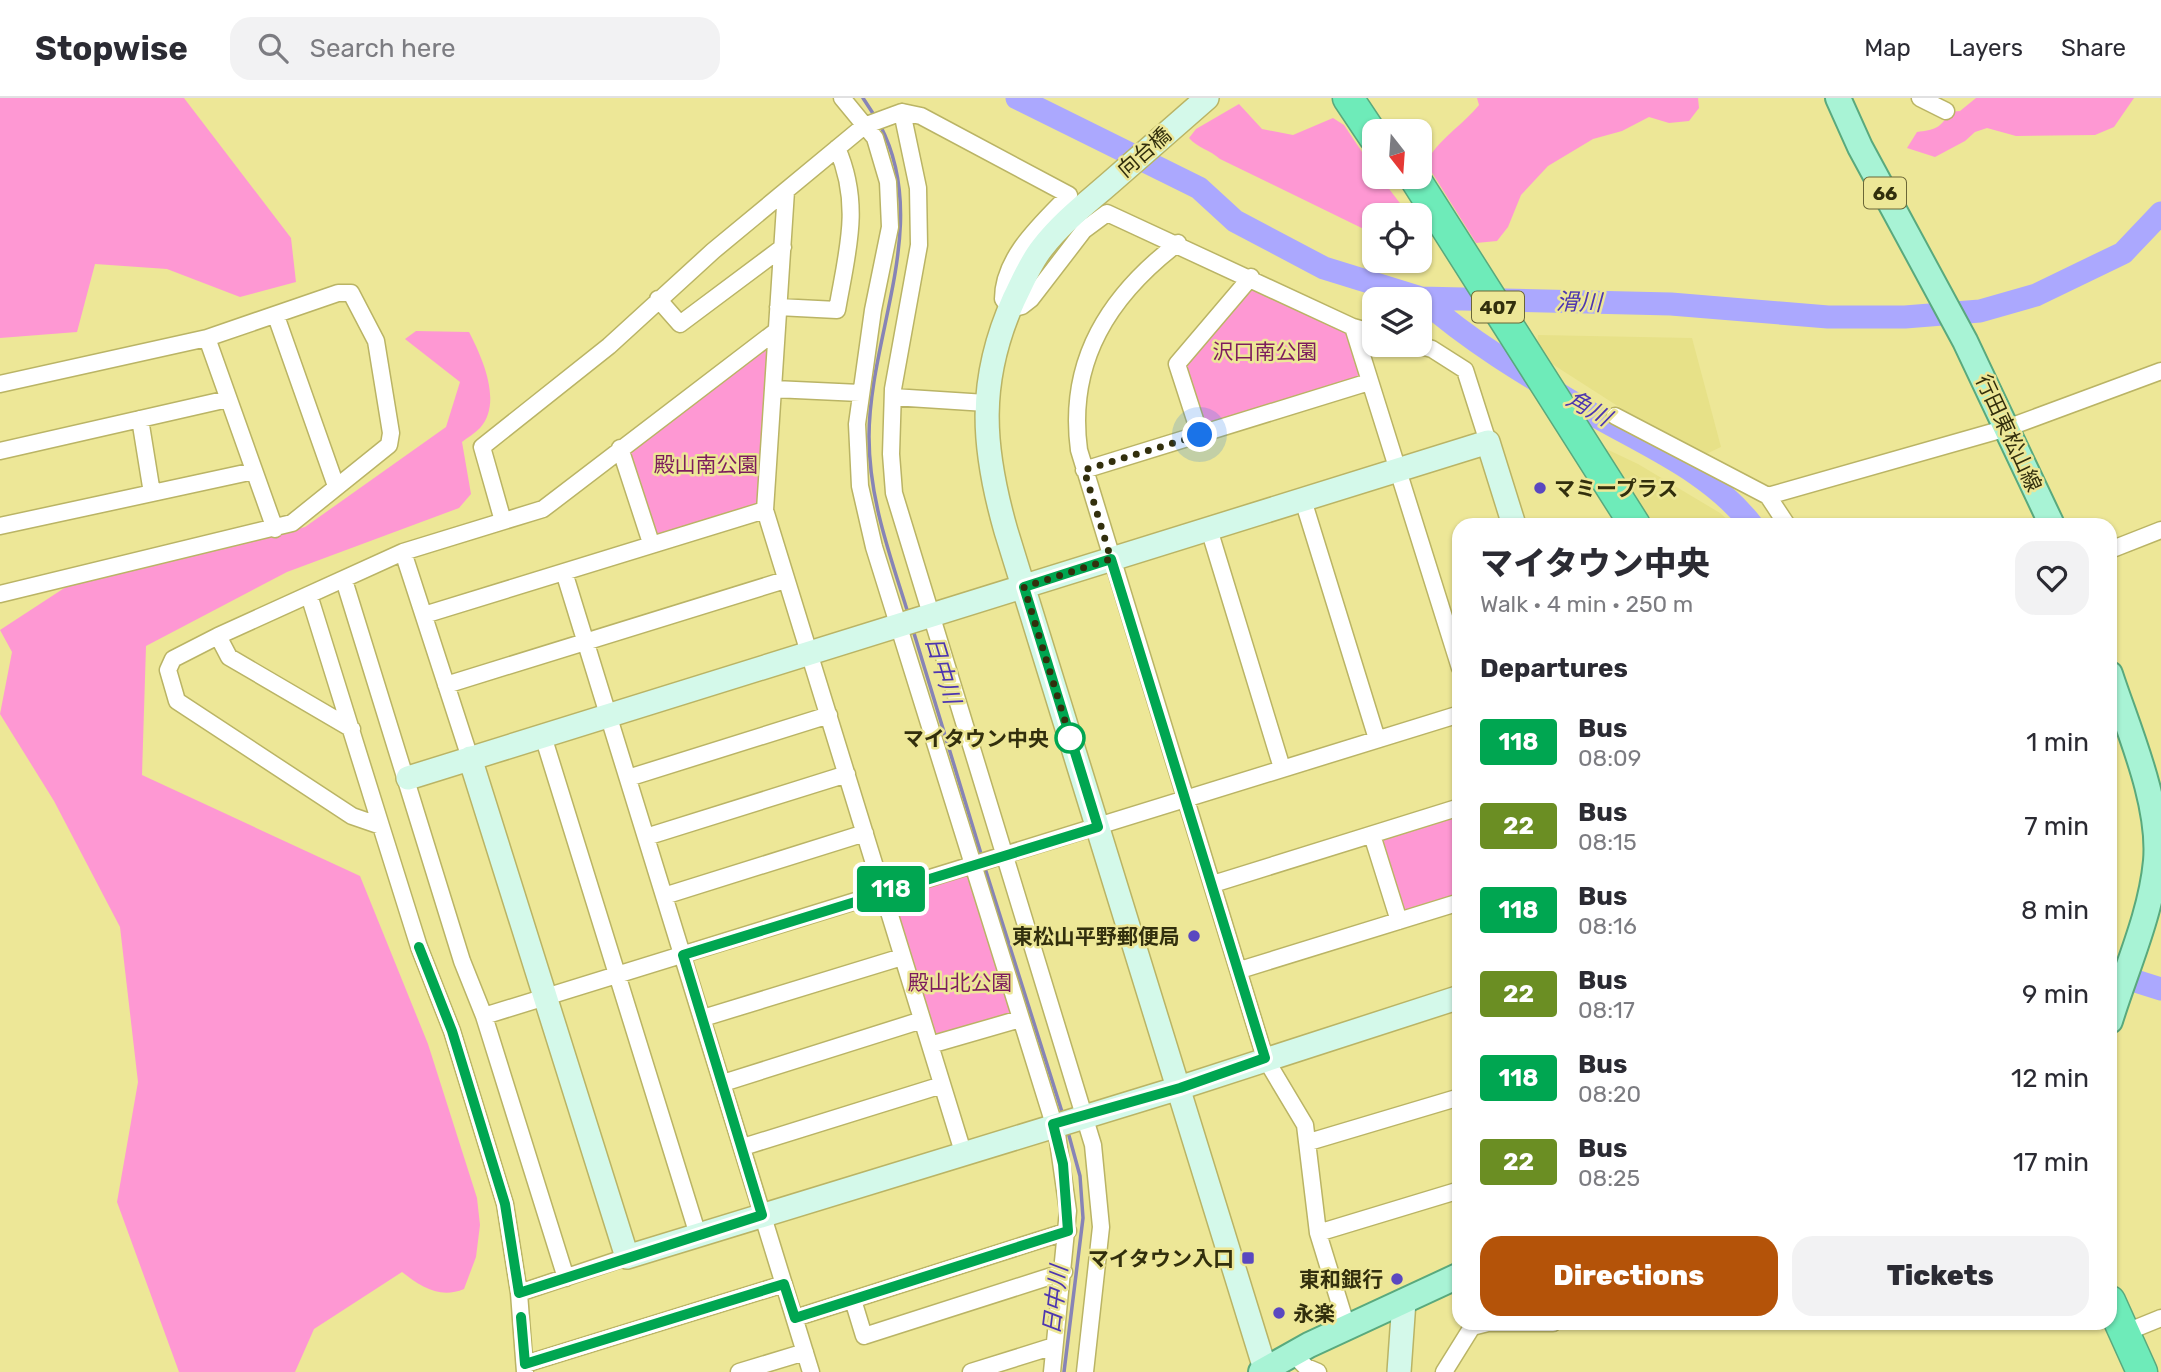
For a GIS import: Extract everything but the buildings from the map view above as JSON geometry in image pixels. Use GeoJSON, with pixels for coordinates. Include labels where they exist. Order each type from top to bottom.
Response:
{"type":"FeatureCollection","features":[{"type":"Feature","properties":{"kind":"highway"},"geometry":{"type":"LineString","coordinates":[[1348,98],[1362,119]]}},
{"type":"Feature","properties":{"kind":"highway"},"geometry":{"type":"LineString","coordinates":[[1365,98],[1378,119]]}},
{"type":"Feature","properties":{"kind":"highway","name":"407"},"geometry":{"type":"LineString","coordinates":[[1415,189],[1562,424],[1614,518]]}},
{"type":"Feature","properties":{"kind":"highway","name":"407"},"geometry":{"type":"LineString","coordinates":[[1562,424],[1630,518]]}},
{"type":"Feature","properties":{"kind":"highway"},"geometry":{"type":"LineString","coordinates":[[2117,1317],[2142,1372]]}},
{"type":"Feature","properties":{"kind":"main road","name":"行田東松山線"},"geometry":{"type":"LineString","coordinates":[[1838,98],[1860,147],[1965,341],[2049,518]]}},
{"type":"Feature","properties":{"kind":"main road"},"geometry":{"type":"LineString","coordinates":[[2117,690],[2151,769],[2157,814],[2153,878],[2117,999]]}},
{"type":"Feature","properties":{"kind":"main road"},"geometry":{"type":"LineString","coordinates":[[1263,1370],[1452,1279]]}},
{"type":"Feature","properties":{"kind":"street"},"geometry":{"type":"LineString","coordinates":[[842,98],[875,138],[888,182],[890,227],[860,393],[857,424],[860,486],[898,625],[1053,1124],[1063,1164],[1068,1231],[1052,1372]]}},
{"type":"Feature","properties":{"kind":"street","name":"向台橋"},"geometry":{"type":"LineString","coordinates":[[1207,98],[1064,223],[1041,249],[1010,309],[990,374],[986,403],[991,481],[1180,1088],[1263,1370]]}},
{"type":"Feature","properties":{"kind":"street"},"geometry":{"type":"LineString","coordinates":[[1920,98],[1946,111]]}},
{"type":"Feature","properties":{"kind":"street"},"geometry":{"type":"LineString","coordinates":[[897,114],[918,188],[919,245],[893,397],[891,454],[894,493],[929,616],[1093,1145],[1099,1184],[1101,1227],[1085,1372]]}},
{"type":"Feature","properties":{"kind":"street"},"geometry":{"type":"LineString","coordinates":[[503,521],[482,447],[609,346],[658,299],[836,148],[864,126],[897,114],[921,116],[1069,195],[1037,229],[1008,272],[1003,299],[1010,309],[1022,306],[1031,299],[1084,230],[1107,213],[1178,243],[1362,330]]}},
{"type":"Feature","properties":{"kind":"street"},"geometry":{"type":"LineString","coordinates":[[778,307],[837,310],[852,211],[851,190],[836,148]]}},
{"type":"Feature","properties":{"kind":"street"},"geometry":{"type":"LineString","coordinates":[[786,191],[765,510],[963,1152]]}},
{"type":"Feature","properties":{"kind":"street"},"geometry":{"type":"LineString","coordinates":[[1178,243],[1129,285],[1113,305],[1090,350],[1075,425],[1084,470],[1265,1058],[1305,1125],[1318,1233],[1348,1327]]}},
{"type":"Feature","properties":{"kind":"street"},"geometry":{"type":"LineString","coordinates":[[658,299],[680,324],[783,247]]}},
{"type":"Feature","properties":{"kind":"street"},"geometry":{"type":"LineString","coordinates":[[1200,435],[1177,364],[1251,277]]}},
{"type":"Feature","properties":{"kind":"street"},"geometry":{"type":"LineString","coordinates":[[0,384],[207,338],[338,293],[351,293],[376,341],[391,433],[389,445],[292,523],[0,594]]}},
{"type":"Feature","properties":{"kind":"street"},"geometry":{"type":"LineString","coordinates":[[276,316],[336,486]]}},
{"type":"Feature","properties":{"kind":"street"},"geometry":{"type":"LineString","coordinates":[[1353,327],[1452,643]]}},
{"type":"Feature","properties":{"kind":"street"},"geometry":{"type":"LineString","coordinates":[[382,826],[352,816],[177,701],[168,670],[173,659],[403,552],[543,509],[776,331]]}},
{"type":"Feature","properties":{"kind":"street"},"geometry":{"type":"LineString","coordinates":[[207,338],[275,529]]}},
{"type":"Feature","properties":{"kind":"street"},"geometry":{"type":"LineString","coordinates":[[1432,349],[1465,370],[1512,518]]}},
{"type":"Feature","properties":{"kind":"street"},"geometry":{"type":"LineString","coordinates":[[1768,496],[2007,428],[2161,371]]}},
{"type":"Feature","properties":{"kind":"street"},"geometry":{"type":"LineString","coordinates":[[1084,470],[1370,382]]}},
{"type":"Feature","properties":{"kind":"street"},"geometry":{"type":"LineString","coordinates":[[774,389],[860,393]]}},
{"type":"Feature","properties":{"kind":"street"},"geometry":{"type":"LineString","coordinates":[[893,397],[986,403]]}},
{"type":"Feature","properties":{"kind":"street"},"geometry":{"type":"LineString","coordinates":[[0,451],[228,398]]}},
{"type":"Feature","properties":{"kind":"street"},"geometry":{"type":"LineString","coordinates":[[1615,415],[1768,496],[1782,518]]}},
{"type":"Feature","properties":{"kind":"street"},"geometry":{"type":"LineString","coordinates":[[140,419],[152,493]]}},
{"type":"Feature","properties":{"kind":"street"},"geometry":{"type":"LineString","coordinates":[[408,778],[1488,442]]}},
{"type":"Feature","properties":{"kind":"street"},"geometry":{"type":"LineString","coordinates":[[620,448],[651,543]]}},
{"type":"Feature","properties":{"kind":"street"},"geometry":{"type":"LineString","coordinates":[[0,526],[254,471]]}},
{"type":"Feature","properties":{"kind":"street"},"geometry":{"type":"LineString","coordinates":[[1303,500],[1377,739]]}},
{"type":"Feature","properties":{"kind":"street"},"geometry":{"type":"LineString","coordinates":[[424,615],[765,510]]}},
{"type":"Feature","properties":{"kind":"street"},"geometry":{"type":"LineString","coordinates":[[1209,529],[1282,768]]}},
{"type":"Feature","properties":{"kind":"street"},"geometry":{"type":"LineString","coordinates":[[2117,547],[2161,530]]}},
{"type":"Feature","properties":{"kind":"street"},"geometry":{"type":"LineString","coordinates":[[403,552],[628,1257]]}},
{"type":"Feature","properties":{"kind":"street"},"geometry":{"type":"LineString","coordinates":[[564,572],[811,1372]]}},
{"type":"Feature","properties":{"kind":"street"},"geometry":{"type":"LineString","coordinates":[[344,580],[408,778],[462,961],[484,1016],[566,1278]]}},
{"type":"Feature","properties":{"kind":"street"},"geometry":{"type":"LineString","coordinates":[[446,685],[785,580]]}},
{"type":"Feature","properties":{"kind":"street"},"geometry":{"type":"LineString","coordinates":[[309,595],[419,947],[452,1031],[505,1204],[519,1293],[525,1368],[784,1284]]}},
{"type":"Feature","properties":{"kind":"street"},"geometry":{"type":"LineString","coordinates":[[218,636],[229,657],[352,729]]}},
{"type":"Feature","properties":{"kind":"street"},"geometry":{"type":"LineString","coordinates":[[628,778],[829,715]]}},
{"type":"Feature","properties":{"kind":"street"},"geometry":{"type":"LineString","coordinates":[[484,1016],[1452,716]]}},
{"type":"Feature","properties":{"kind":"street"},"geometry":{"type":"LineString","coordinates":[[543,736],[698,1235]]}},
{"type":"Feature","properties":{"kind":"street"},"geometry":{"type":"LineString","coordinates":[[646,837],[847,774]]}},
{"type":"Feature","properties":{"kind":"street"},"geometry":{"type":"LineString","coordinates":[[1213,884],[1452,810]]}},
{"type":"Feature","properties":{"kind":"street"},"geometry":{"type":"LineString","coordinates":[[664,896],[865,833]]}},
{"type":"Feature","properties":{"kind":"street"},"geometry":{"type":"LineString","coordinates":[[1372,835],[1399,921]]}},
{"type":"Feature","properties":{"kind":"street"},"geometry":{"type":"LineString","coordinates":[[1240,970],[1452,904]]}},
{"type":"Feature","properties":{"kind":"street"},"geometry":{"type":"LineString","coordinates":[[703,1018],[902,957]]}},
{"type":"Feature","properties":{"kind":"street"},"geometry":{"type":"LineString","coordinates":[[519,1293],[1053,1124],[1180,1088],[1265,1058],[1452,1000]]}},
{"type":"Feature","properties":{"kind":"street"},"geometry":{"type":"LineString","coordinates":[[930,1045],[1020,1019]]}},
{"type":"Feature","properties":{"kind":"street"},"geometry":{"type":"LineString","coordinates":[[723,1083],[922,1020]]}},
{"type":"Feature","properties":{"kind":"street"},"geometry":{"type":"LineString","coordinates":[[743,1147],[942,1085]]}},
{"type":"Feature","properties":{"kind":"street"},"geometry":{"type":"LineString","coordinates":[[1309,1142],[1452,1099]]}},
{"type":"Feature","properties":{"kind":"street"},"geometry":{"type":"LineString","coordinates":[[1318,1233],[1452,1192]]}},
{"type":"Feature","properties":{"kind":"street"},"geometry":{"type":"LineString","coordinates":[[795,1318],[1068,1231]]}},
{"type":"Feature","properties":{"kind":"street"},"geometry":{"type":"LineString","coordinates":[[853,1300],[864,1336],[1064,1272]]}},
{"type":"Feature","properties":{"kind":"street"},"geometry":{"type":"LineString","coordinates":[[1399,1372],[1404,1301]]}},
{"type":"Feature","properties":{"kind":"street"},"geometry":{"type":"LineString","coordinates":[[2124,1333],[2161,1318]]}},
{"type":"Feature","properties":{"kind":"street"},"geometry":{"type":"LineString","coordinates":[[1444,1372],[1470,1330]]}},
{"type":"Feature","properties":{"kind":"street"},"geometry":{"type":"LineString","coordinates":[[971,1372],[1054,1346]]}},
{"type":"Feature","properties":{"kind":"street"},"geometry":{"type":"LineString","coordinates":[[739,1372],[805,1352]]}},
{"type":"Feature","properties":{"kind":"street"},"geometry":{"type":"LineString","coordinates":[[1293,1354],[1306,1367],[1318,1372]]}},
{"type":"Feature","properties":{"kind":"shaded area"},"geometry":{"type":"Polygon","coordinates":[[[1538,335],[1692,338],[1721,447],[1706,454],[1627,412],[1546,360],[1537,346],[1538,335]]]}},
{"type":"Feature","properties":{"kind":"shaded area"},"geometry":{"type":"Polygon","coordinates":[[[1600,446],[1638,464],[1725,518],[1646,518],[1600,446]]]}},
{"type":"Feature","properties":{"kind":"green space"},"geometry":{"type":"Polygon","coordinates":[[[0,98],[184,98],[291,238],[296,282],[240,297],[167,269],[95,264],[77,332],[0,338],[0,98]]]}},
{"type":"Feature","properties":{"kind":"green space"},"geometry":{"type":"Polygon","coordinates":[[[1477,98],[1698,98],[1699,108],[1689,121],[1669,123],[1649,117],[1622,131],[1593,139],[1548,166],[1521,195],[1508,227],[1497,241],[1476,243],[1432,173],[1432,153],[1479,105],[1477,98]]]}},
{"type":"Feature","properties":{"kind":"green space"},"geometry":{"type":"Polygon","coordinates":[[[1976,98],[2134,98],[2114,127],[2095,135],[2016,136],[1987,128],[1975,132],[1965,141],[1935,157],[1907,148],[1917,132],[1937,127],[1949,112],[1960,111],[1976,98]]]}},
{"type":"Feature","properties":{"kind":"green space"},"geometry":{"type":"Polygon","coordinates":[[[1239,104],[1262,129],[1293,135],[1333,118],[1344,125],[1362,152],[1362,189],[1389,189],[1400,203],[1362,203],[1362,228],[1220,159],[1189,138],[1196,129],[1239,104]]]}},
{"type":"Feature","properties":{"kind":"green space","name":"沢口南公園"},"geometry":{"type":"Polygon","coordinates":[[[1255,286],[1343,329],[1360,374],[1356,379],[1206,427],[1199,423],[1184,363],[1247,288],[1255,286]]]}},
{"type":"Feature","properties":{"kind":"green space"},"geometry":{"type":"Polygon","coordinates":[[[416,331],[469,332],[484,367],[490,393],[487,418],[480,428],[462,442],[471,494],[459,508],[287,572],[146,646],[142,775],[360,876],[428,1044],[477,1198],[480,1225],[476,1257],[464,1289],[455,1292],[431,1290],[402,1272],[314,1329],[295,1372],[179,1372],[117,1202],[138,1082],[120,927],[54,801],[0,714],[12,652],[0,630],[72,583],[305,527],[446,427],[460,382],[405,339],[416,331]]]}},
{"type":"Feature","properties":{"kind":"green space","name":"殿山南公園"},"geometry":{"type":"Polygon","coordinates":[[[764,347],[771,352],[762,497],[757,507],[661,537],[654,535],[630,456],[632,448],[764,347]]]}},
{"type":"Feature","properties":{"kind":"green space"},"geometry":{"type":"Polygon","coordinates":[[[1452,816],[1452,898],[1400,914],[1377,840],[1452,816]]]}},
{"type":"Feature","properties":{"kind":"green space","name":"殿山北公園"},"geometry":{"type":"Polygon","coordinates":[[[965,875],[971,878],[1013,1017],[935,1040],[895,902],[898,895],[965,875]]]}},
{"type":"Feature","properties":{"kind":"waterway","name":"日中川"},"geometry":{"type":"LineString","coordinates":[[863,98],[876,118]]}},
{"type":"Feature","properties":{"kind":"waterway","name":"滑川"},"geometry":{"type":"LineString","coordinates":[[1017,98],[1199,188],[1235,221],[1324,268],[1421,298],[1671,304],[1828,317],[1905,317],[1980,311],[2036,295],[2123,253],[2161,213]]}},
{"type":"Feature","properties":{"kind":"waterway","name":"日中川"},"geometry":{"type":"LineString","coordinates":[[880,125],[894,163],[900,201],[899,240],[872,398],[870,460],[882,526],[908,613]]}},
{"type":"Feature","properties":{"kind":"waterway","name":"角川"},"geometry":{"type":"LineString","coordinates":[[1432,307],[1507,362],[1701,477],[1746,518]]}},
{"type":"Feature","properties":{"kind":"waterway","name":"日中川"},"geometry":{"type":"LineString","coordinates":[[913,630],[982,857]]}},
{"type":"Feature","properties":{"kind":"waterway","name":"日中川"},"geometry":{"type":"LineString","coordinates":[[984,865],[1063,1115]]}},
{"type":"Feature","properties":{"kind":"waterway","name":"角川"},"geometry":{"type":"LineString","coordinates":[[2117,975],[2161,989]]}},
{"type":"Feature","properties":{"kind":"waterway","name":"日中川"},"geometry":{"type":"LineString","coordinates":[[1064,1372],[1083,1218],[1080,1176],[1068,1132]]}},
{"type":"Feature","properties":{"kind":"bus line","name":"118"},"geometry":{"type":"LineString","coordinates":[[419,947],[452,1031],[505,1204],[519,1293],[762,1215],[683,955],[1098,827],[1024,587],[1111,559],[1265,1058],[1180,1088],[1053,1124],[1063,1164],[1068,1231],[795,1318],[784,1284],[525,1364],[521,1317]]}},
{"type":"Feature","properties":{"kind":"place","name":"マミープラス"},"geometry":{"type":"Point","coordinates":[1540,488]}},
{"type":"Feature","properties":{"kind":"place","name":"マイタウン中央"},"geometry":{"type":"Point","coordinates":[1070,738]}},
{"type":"Feature","properties":{"kind":"place","name":"東松山平野郵便局"},"geometry":{"type":"Point","coordinates":[1194,936]}},
{"type":"Feature","properties":{"kind":"place","name":"マイタウン入口"},"geometry":{"type":"Point","coordinates":[1248,1258]}},
{"type":"Feature","properties":{"kind":"place","name":"東和銀行"},"geometry":{"type":"Point","coordinates":[1397,1279]}},
{"type":"Feature","properties":{"kind":"place","name":"永楽"},"geometry":{"type":"Point","coordinates":[1279,1313]}},
{"type":"Feature","properties":{"kind":"route"},"geometry":{"type":"LineString","coordinates":[[1070,738],[1073,747],[1024,587],[1111,559],[1084,470],[1200,435]]}}]}
